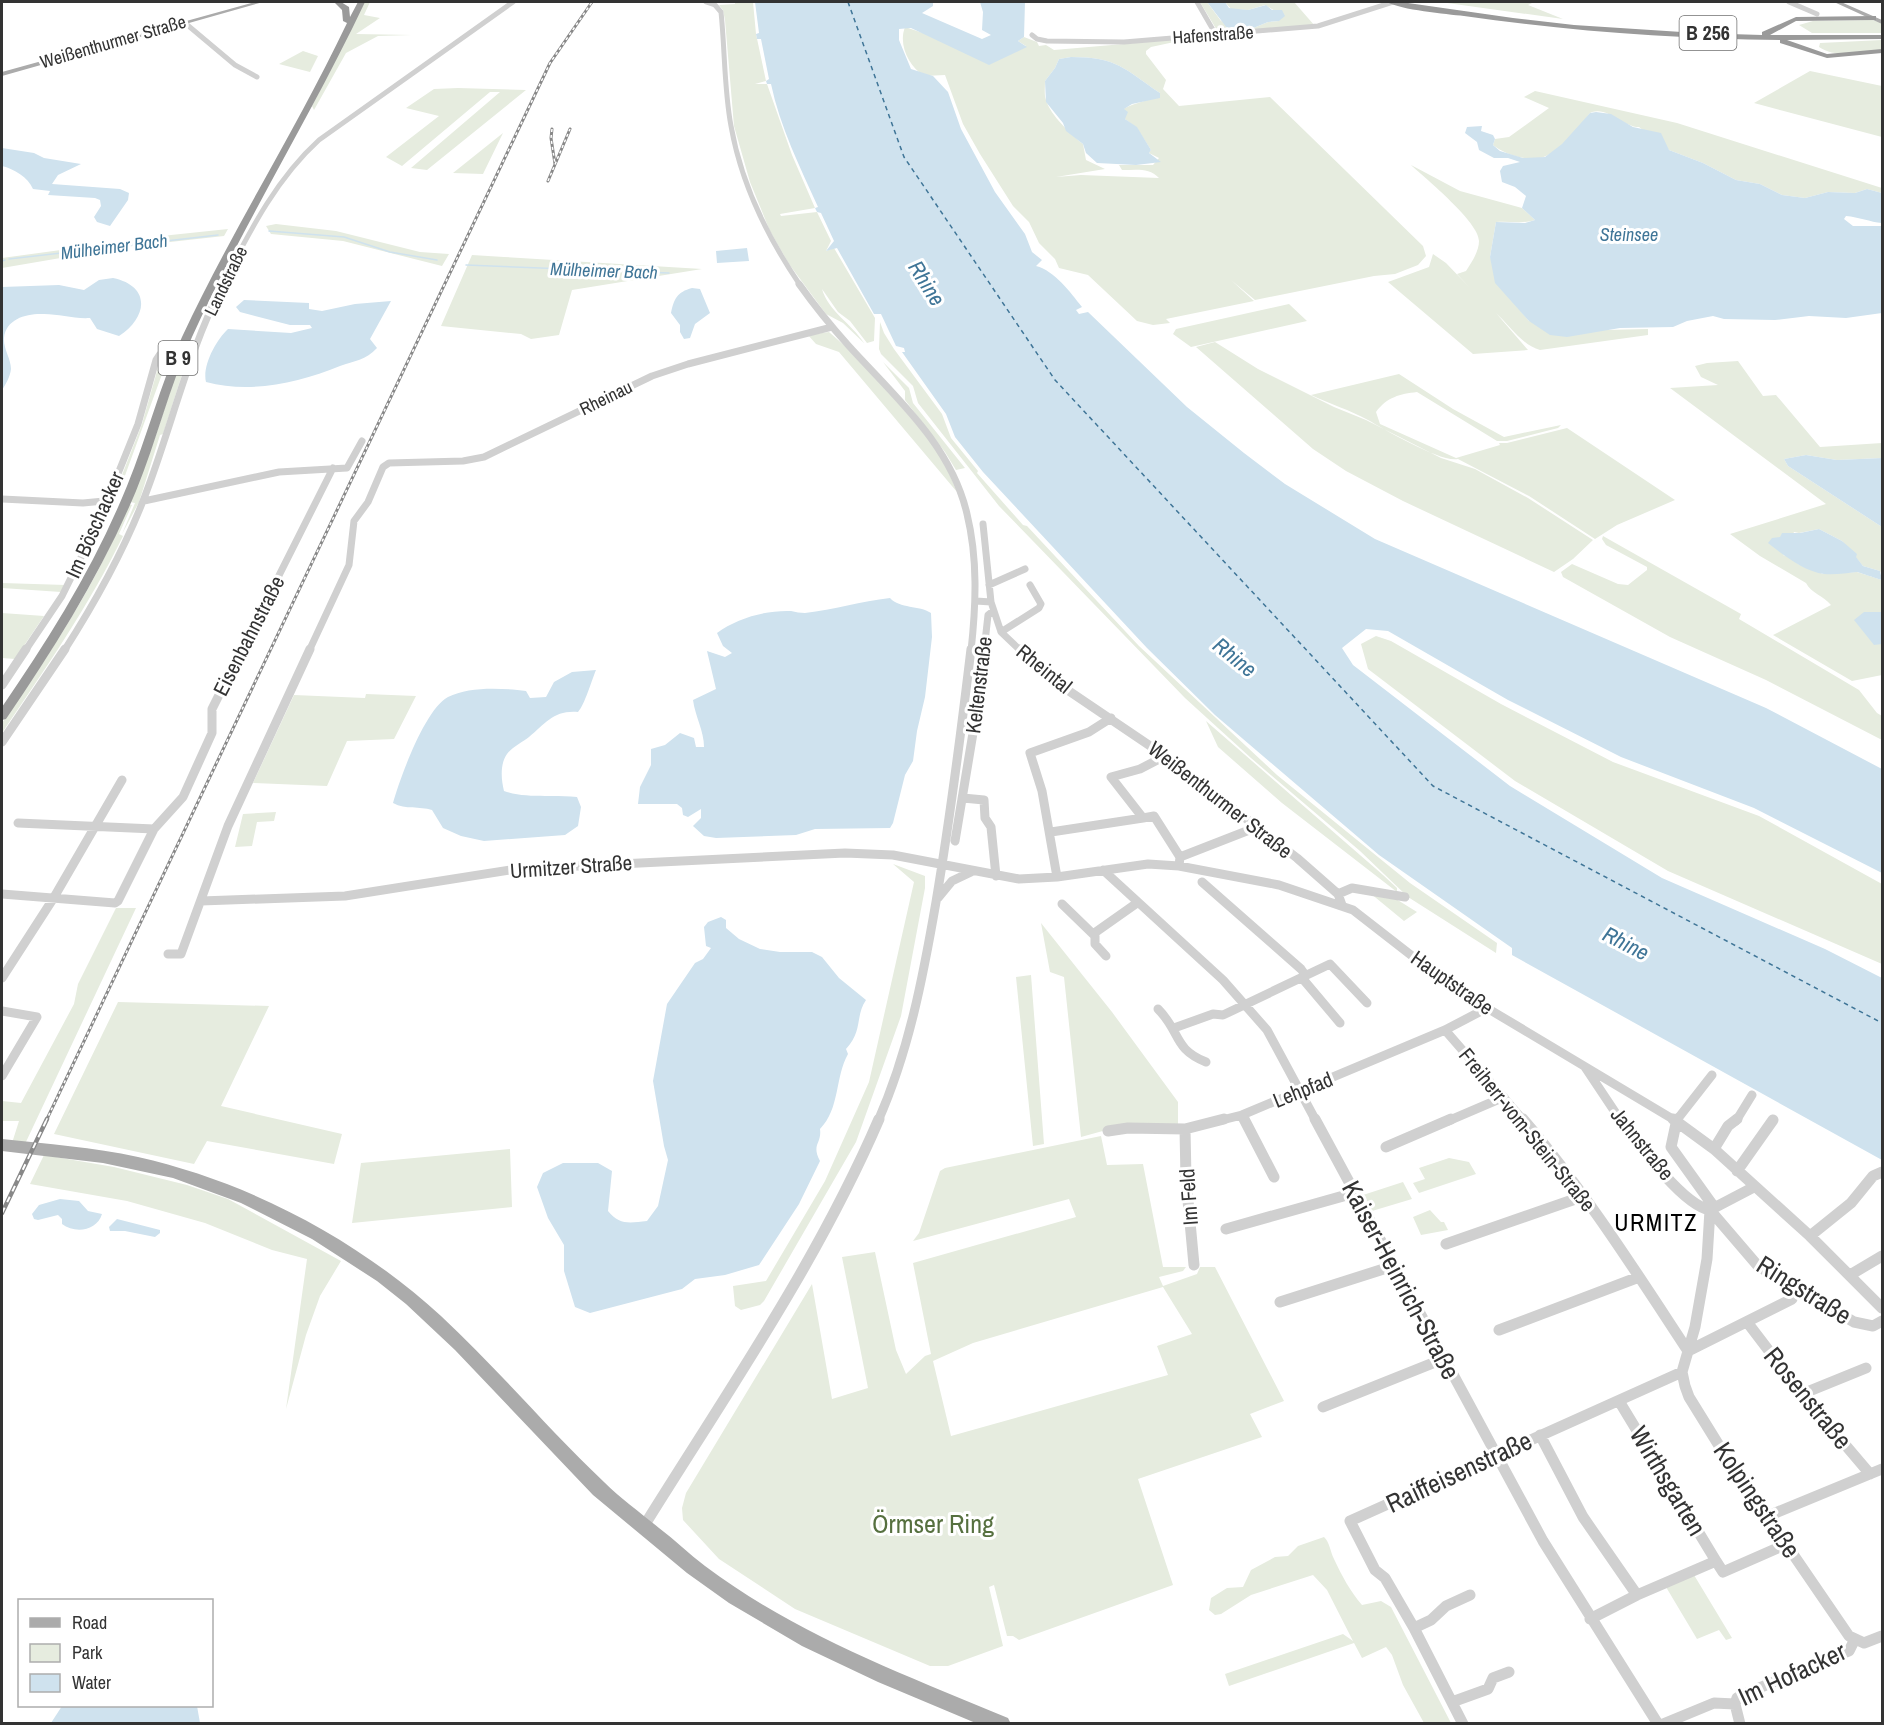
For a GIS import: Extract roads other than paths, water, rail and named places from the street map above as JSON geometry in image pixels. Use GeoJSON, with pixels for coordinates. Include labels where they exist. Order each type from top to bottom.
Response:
{"type":"FeatureCollection","features":[{"type":"Feature","properties":{"kind":"highway"},"geometry":{"type":"LineString","coordinates":[[337,2],[346,9],[347,21]]}},
{"type":"Feature","properties":{"kind":"highway","name":"B 9"},"geometry":{"type":"LineString","coordinates":[[2,704],[47,636],[100,544],[125,489],[179,340],[358,2]]}},
{"type":"Feature","properties":{"kind":"highway","name":"B 9"},"geometry":{"type":"LineString","coordinates":[[2,716],[55,636],[108,543],[133,488],[186,340],[358,2]]}},
{"type":"Feature","properties":{"kind":"highway","name":"B 256"},"geometry":{"type":"LineString","coordinates":[[1398,2],[1570,24],[1758,36],[1882,36]]}},
{"type":"Feature","properties":{"kind":"highway"},"geometry":{"type":"LineString","coordinates":[[1814,16],[1798,21],[1796,27],[1805,32],[1830,37]]}},
{"type":"Feature","properties":{"kind":"highway"},"geometry":{"type":"LineString","coordinates":[[1758,36],[1777,32],[1790,20],[1814,16],[1871,17]]}},
{"type":"Feature","properties":{"kind":"highway"},"geometry":{"type":"LineString","coordinates":[[1758,36],[1787,42],[1823,55],[1882,51]]}},
{"type":"Feature","properties":{"kind":"highway"},"geometry":{"type":"LineString","coordinates":[[1830,37],[1819,40],[1815,45],[1831,54],[1856,54]]}},
{"type":"Feature","properties":{"kind":"main road","name":"Weißenthurmer Straße"},"geometry":{"type":"LineString","coordinates":[[2,74],[260,2]]}},
{"type":"Feature","properties":{"kind":"main road"},"geometry":{"type":"LineString","coordinates":[[1837,2],[1855,15]]}},
{"type":"Feature","properties":{"kind":"main road"},"geometry":{"type":"LineString","coordinates":[[1871,17],[1882,22]]}},
{"type":"Feature","properties":{"kind":"main road"},"geometry":{"type":"LineString","coordinates":[[2,1145],[78,1152],[139,1164],[198,1180],[270,1209],[359,1261],[410,1298],[458,1342],[601,1491],[706,1576],[807,1640],[907,1687],[1002,1724]]}},
{"type":"Feature","properties":{"kind":"street","name":"Landstraße"},"geometry":{"type":"LineString","coordinates":[[2,742],[97,597],[130,535],[144,501],[193,352],[228,274],[268,198],[287,170],[334,129],[511,2]]}},
{"type":"Feature","properties":{"kind":"street"},"geometry":{"type":"LineString","coordinates":[[644,1526],[750,1356],[850,1182],[894,1083],[912,1025],[936,902],[976,601],[976,555],[973,532],[958,486],[943,452],[900,400],[832,327],[785,264],[766,231],[746,181],[731,126],[721,12],[717,6],[706,2]]}},
{"type":"Feature","properties":{"kind":"street"},"geometry":{"type":"LineString","coordinates":[[1197,2],[1210,32],[1214,33]]}},
{"type":"Feature","properties":{"kind":"street","name":"Hafenstraße"},"geometry":{"type":"LineString","coordinates":[[1032,35],[1041,41],[1124,42],[1318,26],[1398,2]]}},
{"type":"Feature","properties":{"kind":"street"},"geometry":{"type":"LineString","coordinates":[[1789,2],[1814,16]]}},
{"type":"Feature","properties":{"kind":"street"},"geometry":{"type":"LineString","coordinates":[[184,22],[243,70],[257,77]]}},
{"type":"Feature","properties":{"kind":"street","name":"Rheinau"},"geometry":{"type":"LineString","coordinates":[[201,901],[228,826],[349,565],[354,521],[368,502],[383,467],[389,463],[463,461],[484,457],[652,376],[688,364],[832,327]]}},
{"type":"Feature","properties":{"kind":"street"},"geometry":{"type":"LineString","coordinates":[[183,353],[193,352]]}},
{"type":"Feature","properties":{"kind":"street","name":"Im Böschacker"},"geometry":{"type":"LineString","coordinates":[[2,684],[62,596],[105,509],[104,501],[113,488],[138,423],[156,360],[166,354]]}},
{"type":"Feature","properties":{"kind":"street"},"geometry":{"type":"LineString","coordinates":[[144,501],[261,475],[347,468],[362,441]]}},
{"type":"Feature","properties":{"kind":"street","name":"Eisenbahnstraße"},"geometry":{"type":"LineString","coordinates":[[52,899],[115,903],[120,897],[154,829],[183,797],[212,733],[212,709],[333,468]]}},
{"type":"Feature","properties":{"kind":"street"},"geometry":{"type":"LineString","coordinates":[[2,499],[83,503],[104,501]]}},
{"type":"Feature","properties":{"kind":"street","name":"Rheintal"},"geometry":{"type":"LineString","coordinates":[[982,524],[992,607],[1001,632],[1043,670],[1089,704]]}},
{"type":"Feature","properties":{"kind":"street"},"geometry":{"type":"LineString","coordinates":[[989,585],[1025,569]]}},
{"type":"Feature","properties":{"kind":"street","name":"Rheintal"},"geometry":{"type":"LineString","coordinates":[[1001,632],[1040,608],[1041,604],[1030,585]]}},
{"type":"Feature","properties":{"kind":"street"},"geometry":{"type":"LineString","coordinates":[[976,601],[992,607]]}},
{"type":"Feature","properties":{"kind":"street","name":"Keltenstraße"},"geometry":{"type":"LineString","coordinates":[[955,841],[988,615],[992,607]]}},
{"type":"Feature","properties":{"kind":"street","name":"Weißenthurmer Straße"},"geometry":{"type":"LineString","coordinates":[[1089,704],[1165,756],[1257,827],[1338,894]]}},
{"type":"Feature","properties":{"kind":"street"},"geometry":{"type":"LineString","coordinates":[[1057,877],[1051,832],[1042,791],[1030,753],[1089,732],[1111,718]]}},
{"type":"Feature","properties":{"kind":"street"},"geometry":{"type":"LineString","coordinates":[[1143,818],[1111,777],[1140,769],[1165,756]]}},
{"type":"Feature","properties":{"kind":"street"},"geometry":{"type":"LineString","coordinates":[[3,973],[52,899],[122,780]]}},
{"type":"Feature","properties":{"kind":"street"},"geometry":{"type":"LineString","coordinates":[[963,798],[984,800],[985,818],[991,827],[996,876]]}},
{"type":"Feature","properties":{"kind":"street"},"geometry":{"type":"LineString","coordinates":[[1051,832],[1154,816],[1180,861],[1257,827]]}},
{"type":"Feature","properties":{"kind":"street"},"geometry":{"type":"LineString","coordinates":[[18,824],[154,829]]}},
{"type":"Feature","properties":{"kind":"street","name":"Urmitzer Straße"},"geometry":{"type":"LineString","coordinates":[[201,901],[345,896],[516,869],[605,864],[845,853],[894,855],[942,865]]}},
{"type":"Feature","properties":{"kind":"street","name":"Hauptstraße"},"geometry":{"type":"LineString","coordinates":[[942,865],[1019,879],[1057,877],[1180,861],[1269,882],[1353,910],[1416,959],[1487,1008],[1676,1121],[1714,1149],[1810,1236],[1882,1308]]}},
{"type":"Feature","properties":{"kind":"street","name":"Kaiser-Heinrich-Straße"},"geometry":{"type":"LineString","coordinates":[[1103,870],[1223,980],[1267,1030],[1496,1458],[1590,1619],[1658,1724]]}},
{"type":"Feature","properties":{"kind":"street"},"geometry":{"type":"LineString","coordinates":[[936,902],[949,882],[957,876],[979,872]]}},
{"type":"Feature","properties":{"kind":"street"},"geometry":{"type":"LineString","coordinates":[[1202,882],[1301,969],[1304,977],[1340,1023]]}},
{"type":"Feature","properties":{"kind":"street"},"geometry":{"type":"LineString","coordinates":[[1342,905],[1338,894],[1352,888],[1406,897]]}},
{"type":"Feature","properties":{"kind":"street"},"geometry":{"type":"LineString","coordinates":[[2,894],[52,899]]}},
{"type":"Feature","properties":{"kind":"street"},"geometry":{"type":"LineString","coordinates":[[168,954],[181,954],[201,901]]}},
{"type":"Feature","properties":{"kind":"street"},"geometry":{"type":"LineString","coordinates":[[1093,934],[1137,903]]}},
{"type":"Feature","properties":{"kind":"street"},"geometry":{"type":"LineString","coordinates":[[1062,904],[1095,936],[1095,944],[1106,956]]}},
{"type":"Feature","properties":{"kind":"street"},"geometry":{"type":"LineString","coordinates":[[1174,1029],[1212,1014],[1223,1014],[1247,1005],[1330,964],[1367,1004]]}},
{"type":"Feature","properties":{"kind":"street","name":"Lehpfad"},"geometry":{"type":"LineString","coordinates":[[1108,1131],[1128,1128],[1185,1129],[1242,1114],[1444,1030],[1487,1008]]}},
{"type":"Feature","properties":{"kind":"street"},"geometry":{"type":"LineString","coordinates":[[1158,1009],[1174,1029],[1174,1036],[1188,1055],[1206,1062]]}},
{"type":"Feature","properties":{"kind":"street"},"geometry":{"type":"LineString","coordinates":[[2,1011],[37,1017],[2,1076]]}},
{"type":"Feature","properties":{"kind":"street","name":"Freiherr-vom-Stein-Straße"},"geometry":{"type":"LineString","coordinates":[[1444,1030],[1547,1147],[1584,1196],[1688,1351]]}},
{"type":"Feature","properties":{"kind":"street","name":"Jahnstraße"},"geometry":{"type":"LineString","coordinates":[[1585,1066],[1596,1086],[1664,1172],[1699,1208],[1712,1209]]}},
{"type":"Feature","properties":{"kind":"street"},"geometry":{"type":"LineString","coordinates":[[1682,1372],[1695,1327],[1707,1259],[1712,1209],[1671,1147],[1676,1121],[1712,1075]]}},
{"type":"Feature","properties":{"kind":"street"},"geometry":{"type":"LineString","coordinates":[[1714,1149],[1728,1126],[1735,1123],[1752,1095]]}},
{"type":"Feature","properties":{"kind":"street"},"geometry":{"type":"LineString","coordinates":[[1386,1147],[1504,1097]]}},
{"type":"Feature","properties":{"kind":"street"},"geometry":{"type":"LineString","coordinates":[[1242,1114],[1274,1177]]}},
{"type":"Feature","properties":{"kind":"street"},"geometry":{"type":"LineString","coordinates":[[1737,1171],[1773,1120]]}},
{"type":"Feature","properties":{"kind":"street","name":"Im Feld"},"geometry":{"type":"LineString","coordinates":[[1185,1129],[1186,1179],[1194,1265]]}},
{"type":"Feature","properties":{"kind":"street"},"geometry":{"type":"LineString","coordinates":[[1810,1236],[1851,1203],[1873,1176],[1882,1172]]}},
{"type":"Feature","properties":{"kind":"street"},"geometry":{"type":"LineString","coordinates":[[1712,1209],[1754,1187]]}},
{"type":"Feature","properties":{"kind":"street"},"geometry":{"type":"LineString","coordinates":[[1226,1229],[1354,1193]]}},
{"type":"Feature","properties":{"kind":"street"},"geometry":{"type":"LineString","coordinates":[[1446,1244],[1584,1196]]}},
{"type":"Feature","properties":{"kind":"street","name":"Ringstraße"},"geometry":{"type":"LineString","coordinates":[[1712,1209],[1758,1266],[1854,1322],[1873,1326],[1882,1321]]}},
{"type":"Feature","properties":{"kind":"street"},"geometry":{"type":"LineString","coordinates":[[1850,1275],[1882,1256]]}},
{"type":"Feature","properties":{"kind":"street"},"geometry":{"type":"LineString","coordinates":[[1280,1302],[1393,1266]]}},
{"type":"Feature","properties":{"kind":"street"},"geometry":{"type":"LineString","coordinates":[[1499,1330],[1639,1277]]}},
{"type":"Feature","properties":{"kind":"street"},"geometry":{"type":"LineString","coordinates":[[1688,1351],[1792,1299],[1794,1288]]}},
{"type":"Feature","properties":{"kind":"street","name":"Rosenstraße"},"geometry":{"type":"LineString","coordinates":[[1747,1322],[1802,1394],[1870,1474]]}},
{"type":"Feature","properties":{"kind":"street"},"geometry":{"type":"LineString","coordinates":[[1323,1407],[1443,1359]]}},
{"type":"Feature","properties":{"kind":"street"},"geometry":{"type":"LineString","coordinates":[[1802,1394],[1866,1368]]}},
{"type":"Feature","properties":{"kind":"street","name":"Raiffeisenstraße"},"geometry":{"type":"LineString","coordinates":[[1462,1724],[1414,1628],[1385,1578],[1375,1570],[1350,1521],[1496,1458],[1540,1435],[1682,1372]]}},
{"type":"Feature","properties":{"kind":"street","name":"Kolpingstraße"},"geometry":{"type":"LineString","coordinates":[[1682,1372],[1689,1397],[1723,1452],[1854,1641]]}},
{"type":"Feature","properties":{"kind":"street","name":"Wirthsgarten"},"geometry":{"type":"LineString","coordinates":[[1619,1401],[1716,1561]]}},
{"type":"Feature","properties":{"kind":"street"},"geometry":{"type":"LineString","coordinates":[[1540,1435],[1583,1516],[1637,1595]]}},
{"type":"Feature","properties":{"kind":"street"},"geometry":{"type":"LineString","coordinates":[[1768,1516],[1882,1469]]}},
{"type":"Feature","properties":{"kind":"street"},"geometry":{"type":"LineString","coordinates":[[1590,1619],[1637,1595],[1716,1561],[1723,1572],[1787,1544]]}},
{"type":"Feature","properties":{"kind":"street"},"geometry":{"type":"LineString","coordinates":[[1414,1628],[1431,1620],[1446,1606],[1470,1595]]}},
{"type":"Feature","properties":{"kind":"street","name":"Im Hofacker"},"geometry":{"type":"LineString","coordinates":[[1663,1724],[1714,1703],[1735,1704],[1737,1698],[1742,1695],[1849,1652],[1854,1641],[1864,1643],[1882,1636]]}},
{"type":"Feature","properties":{"kind":"street"},"geometry":{"type":"LineString","coordinates":[[1452,1702],[1488,1689],[1493,1678],[1509,1672]]}},
{"type":"Feature","properties":{"kind":"street"},"geometry":{"type":"LineString","coordinates":[[1735,1704],[1740,1724]]}},
{"type":"Feature","properties":{"kind":"water","name":"Rhine"},"geometry":{"type":"Polygon","coordinates":[[[755,2],[933,2],[933,6],[922,13],[982,39],[991,35],[982,30],[983,12],[980,2],[1025,2],[1024,37],[1018,41],[1027,47],[989,65],[911,28],[899,29],[899,40],[911,69],[933,76],[948,92],[961,129],[995,192],[1025,234],[1032,252],[1042,260],[1036,266],[1050,272],[1067,289],[1082,307],[1076,310],[1079,314],[1088,312],[1187,407],[1244,453],[1285,484],[1375,539],[1766,708],[1882,769],[1882,873],[1754,808],[1621,757],[1508,700],[1388,631],[1366,629],[1342,648],[1353,665],[1510,786],[1662,878],[1825,949],[1882,978],[1882,1160],[1512,955],[1512,948],[1379,855],[1215,715],[1147,648],[983,472],[955,437],[946,414],[902,352],[905,352],[904,348],[896,346],[881,314],[874,314],[837,248],[826,251],[834,241],[821,213],[815,208],[818,207],[785,131],[771,84],[767,84],[766,81],[769,79],[761,39],[757,39],[756,34],[759,33],[755,2]]]}},
{"type":"Feature","properties":{"kind":"water"},"geometry":{"type":"Polygon","coordinates":[[[1207,2],[1225,2],[1229,8],[1248,10],[1266,5],[1272,10],[1282,10],[1285,16],[1279,21],[1268,22],[1251,29],[1227,28],[1207,2]]]}},
{"type":"Feature","properties":{"kind":"water"},"geometry":{"type":"Polygon","coordinates":[[[1071,57],[1100,59],[1120,66],[1160,93],[1160,98],[1132,104],[1124,109],[1128,112],[1125,119],[1137,127],[1151,150],[1149,153],[1161,162],[1136,165],[1097,163],[1086,153],[1083,144],[1066,131],[1063,123],[1046,102],[1045,81],[1059,59],[1071,57]]]}},
{"type":"Feature","properties":{"kind":"water","name":"Steinsee"},"geometry":{"type":"Polygon","coordinates":[[[1590,113],[1611,114],[1633,127],[1661,133],[1669,150],[1703,163],[1736,180],[1760,184],[1782,195],[1805,198],[1828,192],[1855,193],[1867,189],[1882,193],[1882,223],[1846,216],[1844,219],[1853,226],[1882,226],[1882,313],[1846,318],[1809,316],[1775,320],[1724,319],[1713,316],[1687,321],[1673,327],[1620,328],[1567,337],[1550,335],[1529,321],[1495,283],[1490,257],[1496,222],[1525,223],[1535,220],[1522,208],[1526,196],[1515,187],[1502,182],[1500,171],[1503,166],[1520,162],[1508,158],[1494,158],[1479,150],[1477,142],[1465,133],[1467,127],[1482,126],[1481,131],[1493,135],[1495,139],[1493,145],[1500,151],[1523,158],[1545,157],[1562,144],[1590,113]]]}},
{"type":"Feature","properties":{"kind":"water"},"geometry":{"type":"Polygon","coordinates":[[[2,148],[81,164],[58,175],[52,184],[120,189],[129,193],[128,200],[110,226],[97,222],[94,217],[101,206],[100,200],[48,195],[50,191],[33,189],[20,174],[2,166],[2,148]]]}},
{"type":"Feature","properties":{"kind":"water"},"geometry":{"type":"Polygon","coordinates":[[[747,248],[749,261],[717,263],[716,251],[747,248]]]}},
{"type":"Feature","properties":{"kind":"water"},"geometry":{"type":"Polygon","coordinates":[[[113,278],[125,282],[139,295],[140,311],[129,328],[119,336],[97,329],[90,318],[38,314],[19,318],[9,326],[4,338],[11,369],[2,390],[2,287],[59,285],[84,290],[99,280],[113,278]]]}},
{"type":"Feature","properties":{"kind":"water"},"geometry":{"type":"Polygon","coordinates":[[[692,288],[700,289],[710,313],[695,324],[690,338],[684,339],[680,332],[680,325],[671,313],[677,297],[692,288]]]}},
{"type":"Feature","properties":{"kind":"water"},"geometry":{"type":"Polygon","coordinates":[[[244,300],[309,303],[309,309],[322,311],[355,304],[391,301],[370,339],[377,348],[364,358],[308,377],[274,385],[240,387],[206,382],[208,361],[219,340],[228,329],[291,333],[312,328],[310,325],[290,325],[240,312],[236,307],[244,300]]]}},
{"type":"Feature","properties":{"kind":"water"},"geometry":{"type":"Polygon","coordinates":[[[1806,455],[1837,460],[1882,458],[1882,527],[1788,466],[1784,459],[1806,455]]]}},
{"type":"Feature","properties":{"kind":"water"},"geometry":{"type":"Polygon","coordinates":[[[1819,529],[1842,541],[1857,554],[1856,557],[1863,566],[1880,571],[1882,580],[1857,572],[1817,573],[1794,562],[1768,543],[1772,538],[1780,537],[1782,533],[1800,533],[1819,529]]]}},
{"type":"Feature","properties":{"kind":"water"},"geometry":{"type":"Polygon","coordinates":[[[890,598],[899,604],[931,613],[932,637],[925,697],[913,761],[905,775],[890,828],[815,829],[796,835],[716,838],[704,836],[693,826],[701,818],[701,809],[688,817],[683,815],[682,808],[677,804],[638,804],[640,787],[651,765],[651,749],[665,745],[680,733],[694,738],[696,747],[704,747],[693,700],[716,689],[707,651],[725,657],[732,653],[723,646],[717,633],[733,623],[762,614],[781,611],[805,613],[890,598]]]}},
{"type":"Feature","properties":{"kind":"water"},"geometry":{"type":"Polygon","coordinates":[[[1864,612],[1882,612],[1882,644],[1874,645],[1854,620],[1864,612]]]}},
{"type":"Feature","properties":{"kind":"water"},"geometry":{"type":"Polygon","coordinates":[[[596,670],[578,712],[556,715],[509,751],[502,767],[504,791],[522,795],[577,797],[581,807],[578,826],[565,835],[484,841],[461,836],[443,828],[432,810],[393,803],[407,762],[422,729],[439,704],[448,697],[476,689],[497,689],[526,691],[530,698],[546,697],[554,682],[572,672],[596,670]]]}},
{"type":"Feature","properties":{"kind":"water"},"geometry":{"type":"Polygon","coordinates":[[[721,917],[726,920],[726,928],[739,939],[760,949],[780,952],[812,952],[822,957],[839,978],[866,1000],[855,1036],[846,1049],[848,1054],[831,1112],[820,1129],[816,1151],[820,1161],[799,1204],[759,1265],[725,1275],[695,1279],[682,1289],[590,1313],[575,1307],[564,1271],[564,1245],[548,1218],[537,1187],[543,1173],[563,1163],[598,1163],[612,1171],[608,1211],[616,1219],[630,1222],[647,1221],[658,1206],[668,1160],[653,1081],[667,1004],[695,963],[703,959],[711,948],[706,946],[704,927],[708,922],[721,917]]]}},
{"type":"Feature","properties":{"kind":"water"},"geometry":{"type":"Polygon","coordinates":[[[60,1199],[79,1201],[88,1211],[102,1214],[91,1227],[79,1230],[62,1224],[62,1219],[58,1215],[34,1219],[32,1214],[39,1205],[60,1199]]]}},
{"type":"Feature","properties":{"kind":"water"},"geometry":{"type":"Polygon","coordinates":[[[117,1219],[160,1230],[160,1233],[155,1237],[125,1231],[110,1231],[109,1227],[117,1219]]]}},
{"type":"Feature","properties":{"kind":"water"},"geometry":{"type":"Polygon","coordinates":[[[61,1707],[197,1707],[200,1723],[51,1723],[61,1707]]]}},
{"type":"Feature","properties":{"kind":"waterway","name":"Mülheimer Bach"},"geometry":{"type":"LineString","coordinates":[[269,231],[344,237],[390,252],[437,260]]}},
{"type":"Feature","properties":{"kind":"waterway","name":"Mülheimer Bach"},"geometry":{"type":"LineString","coordinates":[[9,259],[218,235]]}},
{"type":"Feature","properties":{"kind":"waterway","name":"Mülheimer Bach"},"geometry":{"type":"LineString","coordinates":[[466,265],[669,273]]}},
{"type":"Feature","properties":{"kind":"railway"},"geometry":{"type":"LineString","coordinates":[[46,1121],[550,63],[592,2]]}},
{"type":"Feature","properties":{"kind":"railway"},"geometry":{"type":"LineString","coordinates":[[552,129],[555,164]]}},
{"type":"Feature","properties":{"kind":"railway"},"geometry":{"type":"LineString","coordinates":[[548,181],[570,129]]}},
{"type":"Feature","properties":{"kind":"railway"},"geometry":{"type":"LineString","coordinates":[[2,1213],[47,1119]]}},
{"type":"Feature","properties":{"kind":"district","name":"URMITZ"},"geometry":{"type":"Point","coordinates":[1656,1223]}},
{"type":"Feature","properties":{"kind":"park label","name":"Örmser Ring"},"geometry":{"type":"Point","coordinates":[933,1524]}}]}
